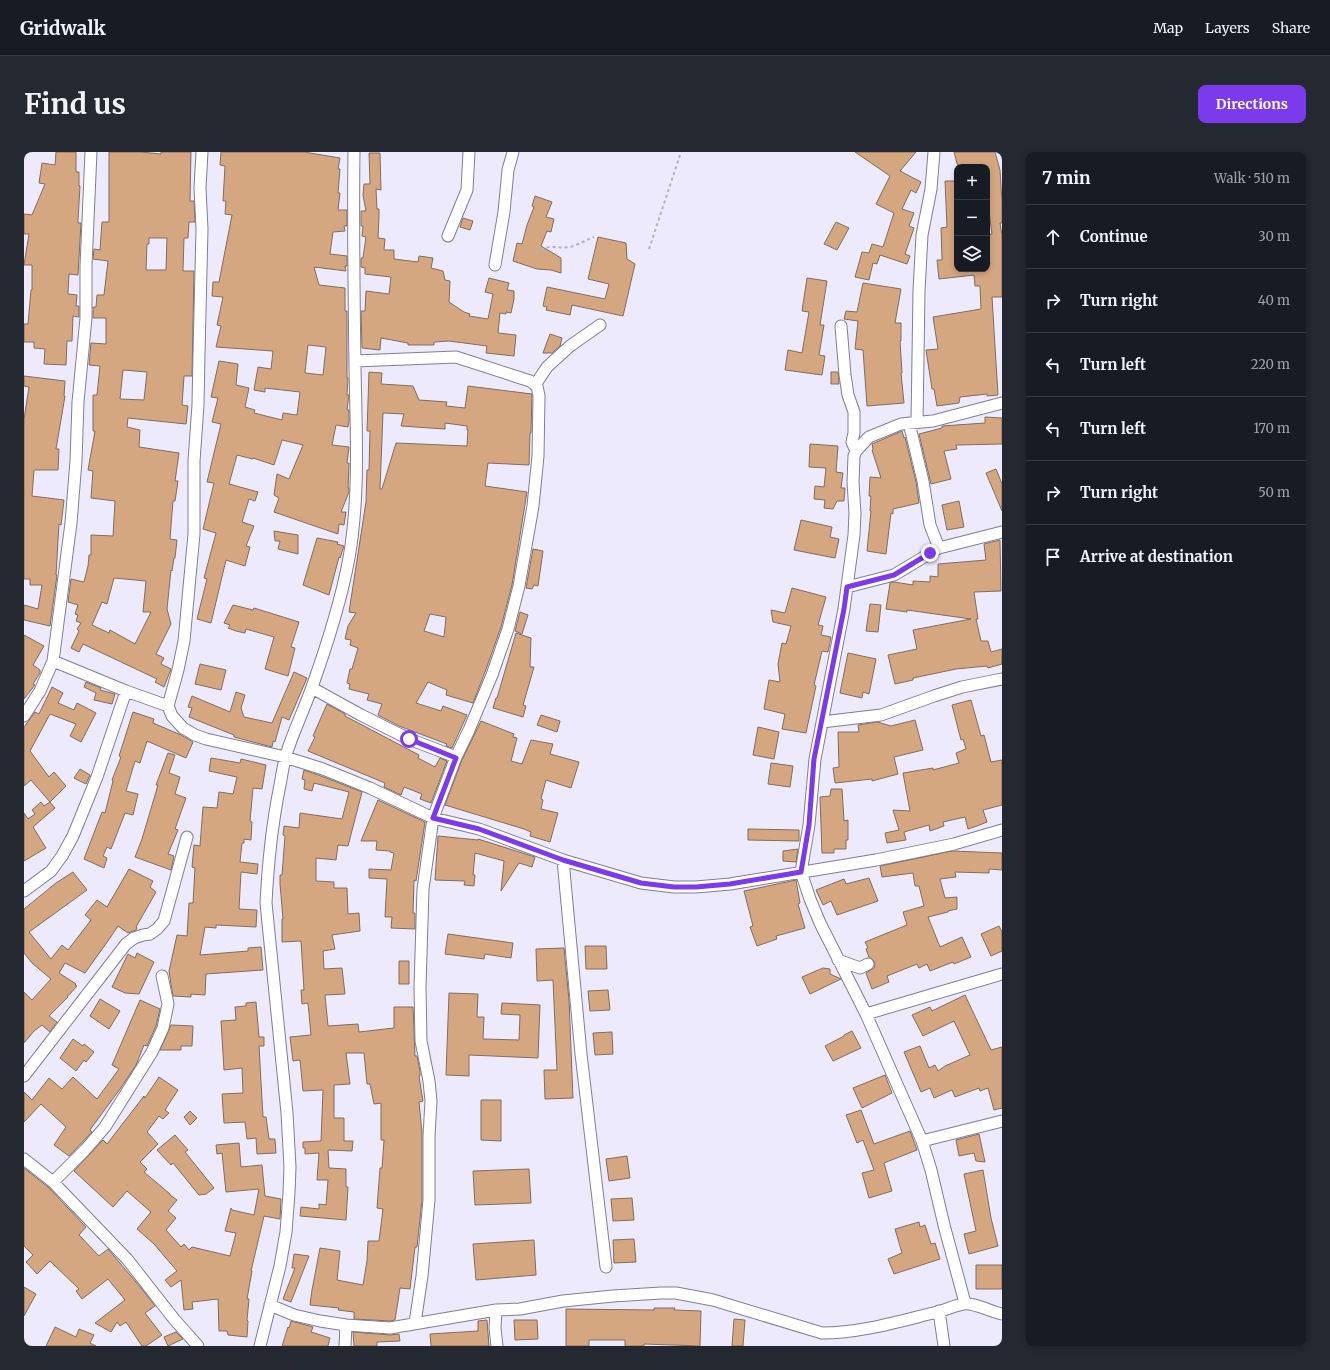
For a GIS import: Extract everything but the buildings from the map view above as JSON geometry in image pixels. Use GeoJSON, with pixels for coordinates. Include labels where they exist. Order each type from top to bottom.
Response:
{"type":"FeatureCollection","features":[{"type":"Feature","properties":{"kind":"street"},"geometry":{"type":"LineString","coordinates":[[24,716],[40,691],[53,661],[71,523],[76,461],[78,402],[86,318],[86,266],[91,152]]}},
{"type":"Feature","properties":{"kind":"street"},"geometry":{"type":"LineString","coordinates":[[202,152],[200,188],[202,229],[200,345],[194,460],[194,534],[184,641],[168,706],[172,716],[183,728],[206,739],[285,757],[323,769],[370,788],[433,818],[479,829],[563,860],[641,883],[674,887],[730,884],[876,860],[954,844],[1002,830]]}},
{"type":"Feature","properties":{"kind":"street"},"geometry":{"type":"LineString","coordinates":[[260,1346],[280,1266],[286,1232],[290,1167],[287,1113],[266,903],[268,872],[276,804],[285,757],[312,688],[330,633],[340,600],[349,556],[354,511],[356,431],[354,152]]}},
{"type":"Feature","properties":{"kind":"street"},"geometry":{"type":"LineString","coordinates":[[448,236],[467,190],[469,152]]}},
{"type":"Feature","properties":{"kind":"street"},"geometry":{"type":"LineString","coordinates":[[495,265],[504,212],[508,170],[513,152]]}},
{"type":"Feature","properties":{"kind":"street"},"geometry":{"type":"LineString","coordinates":[[934,152],[931,189],[922,235],[913,423],[930,525],[939,548]]}},
{"type":"Feature","properties":{"kind":"street"},"geometry":{"type":"LineString","coordinates":[[535,384],[547,367],[570,346],[600,325]]}},
{"type":"Feature","properties":{"kind":"street"},"geometry":{"type":"LineString","coordinates":[[841,326],[848,396],[854,412],[854,432],[852,442],[856,451]]}},
{"type":"Feature","properties":{"kind":"street"},"geometry":{"type":"LineString","coordinates":[[355,361],[456,357],[530,381],[535,384],[540,396],[538,456],[533,506],[519,586],[508,629],[492,675],[456,758],[433,818],[423,889],[420,987],[421,1041],[429,1081],[431,1101],[429,1136],[429,1200],[422,1276],[415,1323]]}},
{"type":"Feature","properties":{"kind":"street"},"geometry":{"type":"LineString","coordinates":[[965,1303],[931,1170],[922,1141],[866,1014],[820,923],[801,872],[809,825],[814,759],[847,587],[856,513],[853,482],[854,456],[856,451],[869,437],[901,424],[952,417],[1002,403]]}},
{"type":"Feature","properties":{"kind":"street"},"geometry":{"type":"LineString","coordinates":[[847,587],[894,575],[939,548],[1002,532]]}},
{"type":"Feature","properties":{"kind":"street"},"geometry":{"type":"LineString","coordinates":[[53,661],[126,691],[168,706]]}},
{"type":"Feature","properties":{"kind":"street"},"geometry":{"type":"LineString","coordinates":[[822,722],[881,715],[962,687],[1002,679]]}},
{"type":"Feature","properties":{"kind":"street"},"geometry":{"type":"LineString","coordinates":[[312,688],[409,739],[456,758]]}},
{"type":"Feature","properties":{"kind":"street"},"geometry":{"type":"LineString","coordinates":[[24,891],[51,870],[62,856],[73,836],[97,777],[126,691]]}},
{"type":"Feature","properties":{"kind":"street"},"geometry":{"type":"LineString","coordinates":[[24,1076],[126,944],[143,934],[150,934],[164,921],[187,837]]}},
{"type":"Feature","properties":{"kind":"street"},"geometry":{"type":"LineString","coordinates":[[563,860],[581,1054],[606,1267]]}},
{"type":"Feature","properties":{"kind":"street"},"geometry":{"type":"LineString","coordinates":[[838,960],[860,968],[868,964]]}},
{"type":"Feature","properties":{"kind":"street"},"geometry":{"type":"LineString","coordinates":[[866,1014],[1002,974]]}},
{"type":"Feature","properties":{"kind":"street"},"geometry":{"type":"LineString","coordinates":[[53,1182],[85,1150],[105,1127],[152,1052],[163,1028],[168,1004],[162,976]]}},
{"type":"Feature","properties":{"kind":"street"},"geometry":{"type":"LineString","coordinates":[[922,1141],[1002,1121]]}},
{"type":"Feature","properties":{"kind":"street"},"geometry":{"type":"LineString","coordinates":[[24,1159],[53,1182],[127,1259],[174,1319],[198,1346]]}},
{"type":"Feature","properties":{"kind":"street"},"geometry":{"type":"LineString","coordinates":[[270,1305],[294,1315],[346,1326],[390,1328],[496,1310],[520,1309],[563,1301],[661,1293],[676,1293],[713,1300],[822,1333],[832,1333],[884,1325],[965,1303],[1002,1314]]}},
{"type":"Feature","properties":{"kind":"street"},"geometry":{"type":"LineString","coordinates":[[496,1310],[495,1328],[497,1346]]}},
{"type":"Feature","properties":{"kind":"street"},"geometry":{"type":"LineString","coordinates":[[939,1311],[944,1346]]}},
{"type":"Feature","properties":{"kind":"street"},"geometry":{"type":"LineString","coordinates":[[345,1346],[346,1326]]}},
{"type":"Feature","properties":{"kind":"path"},"geometry":{"type":"LineString","coordinates":[[649,249],[681,152]]}},
{"type":"Feature","properties":{"kind":"path"},"geometry":{"type":"LineString","coordinates":[[536,253],[542,249],[553,246],[569,247],[594,237]]}},
{"type":"Feature","properties":{"kind":"route"},"geometry":{"type":"LineString","coordinates":[[409,739],[456,758],[433,818],[479,829],[563,860],[641,883],[674,887],[696,887],[730,884],[801,872],[809,825],[814,759],[847,587],[894,575],[930,553]]}}]}
